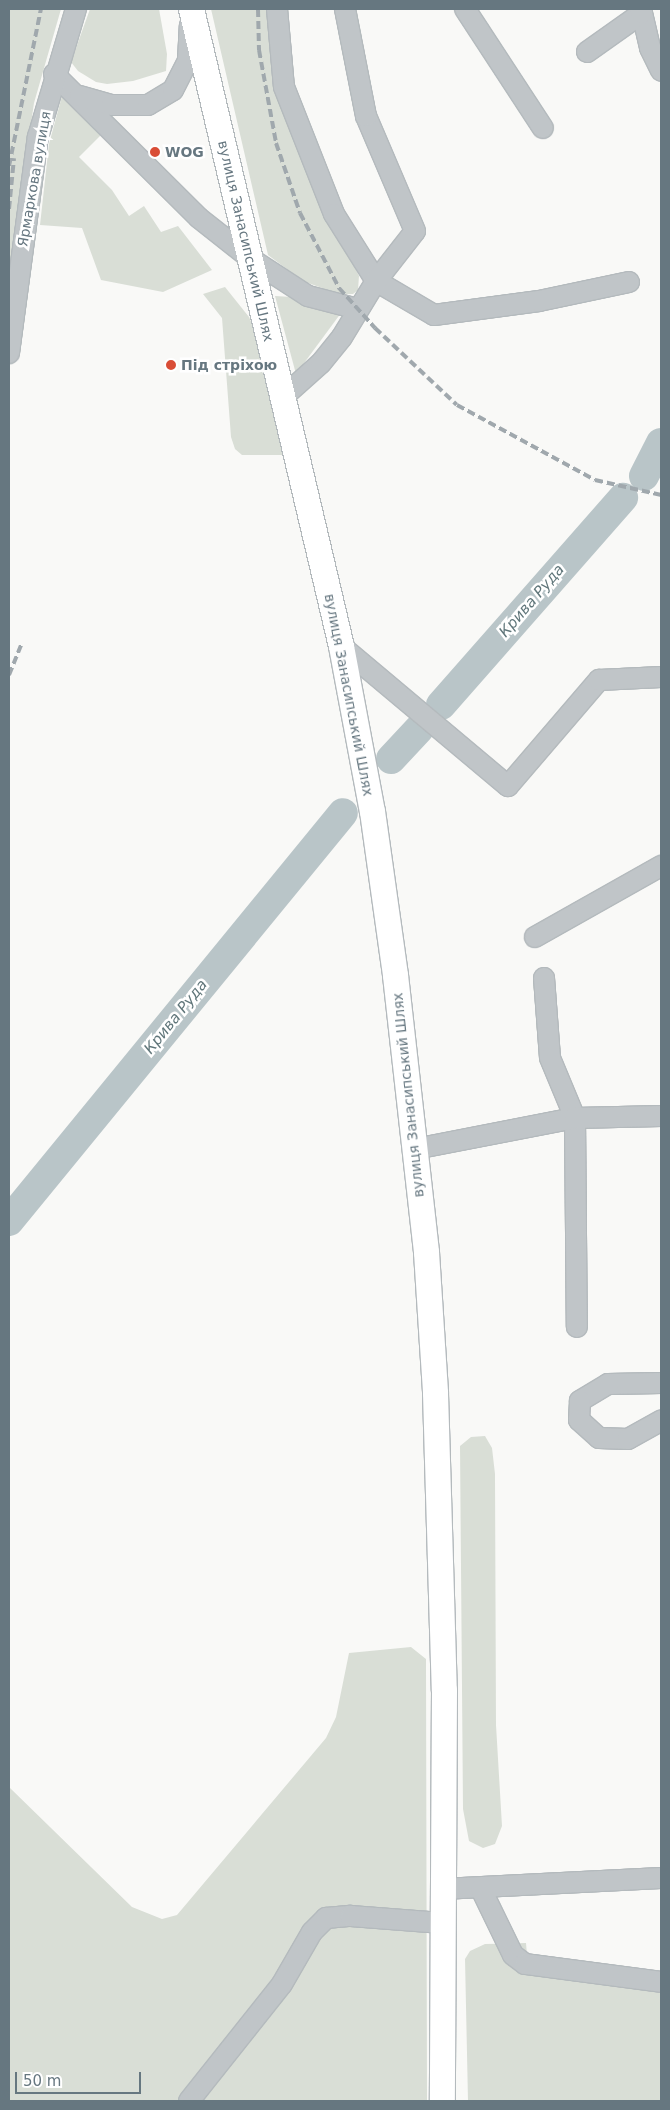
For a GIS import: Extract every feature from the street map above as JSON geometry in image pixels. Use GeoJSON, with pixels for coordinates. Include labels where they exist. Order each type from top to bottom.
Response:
{"type":"FeatureCollection","features":[{"type":"Feature","properties":{"kind":"main road","name":"вулиця Занасипський Шлях"},"geometry":{"type":"LineString","coordinates":[[191,9],[341,646],[386,896],[426,1252],[435,1392],[443,1671],[442,2101]]}},
{"type":"Feature","properties":{"kind":"street","name":"Ярмаркова вулиця"},"geometry":{"type":"LineString","coordinates":[[9,353],[38,137],[54,74],[76,9]]}},
{"type":"Feature","properties":{"kind":"street"},"geometry":{"type":"LineString","coordinates":[[77,96],[112,105],[148,105],[173,90],[188,60],[191,9]]}},
{"type":"Feature","properties":{"kind":"street"},"geometry":{"type":"LineString","coordinates":[[277,9],[284,87],[334,214],[376,281],[434,315],[539,302],[629,282]]}},
{"type":"Feature","properties":{"kind":"street"},"geometry":{"type":"LineString","coordinates":[[283,397],[321,363],[342,337],[376,281],[415,231],[366,116],[345,9]]}},
{"type":"Feature","properties":{"kind":"street"},"geometry":{"type":"LineString","coordinates":[[465,9],[543,128]]}},
{"type":"Feature","properties":{"kind":"street"},"geometry":{"type":"LineString","coordinates":[[587,52],[641,11],[650,48],[661,71]]}},
{"type":"Feature","properties":{"kind":"street"},"geometry":{"type":"LineString","coordinates":[[54,74],[199,218],[251,259],[308,296],[358,309]]}},
{"type":"Feature","properties":{"kind":"street"},"geometry":{"type":"LineString","coordinates":[[341,646],[508,786],[599,680],[661,677]]}},
{"type":"Feature","properties":{"kind":"street"},"geometry":{"type":"LineString","coordinates":[[535,937],[661,866]]}},
{"type":"Feature","properties":{"kind":"street"},"geometry":{"type":"LineString","coordinates":[[544,978],[550,1058],[575,1118],[577,1328]]}},
{"type":"Feature","properties":{"kind":"street"},"geometry":{"type":"LineString","coordinates":[[415,1149],[575,1118],[661,1116]]}},
{"type":"Feature","properties":{"kind":"street"},"geometry":{"type":"LineString","coordinates":[[661,1383],[608,1384],[580,1401],[580,1420],[599,1438],[628,1439],[661,1420]]}},
{"type":"Feature","properties":{"kind":"street"},"geometry":{"type":"LineString","coordinates":[[442,1889],[481,1889],[661,1878]]}},
{"type":"Feature","properties":{"kind":"street"},"geometry":{"type":"LineString","coordinates":[[481,1889],[513,1955],[525,1964],[661,1982]]}},
{"type":"Feature","properties":{"kind":"street"},"geometry":{"type":"LineString","coordinates":[[189,2101],[282,1984],[312,1932],[326,1918],[351,1916],[442,1923]]}},
{"type":"Feature","properties":{"kind":"shaded area"},"geometry":{"type":"Polygon","coordinates":[[[9,9],[61,9],[34,103],[9,275],[9,9]]]}},
{"type":"Feature","properties":{"kind":"shaded area"},"geometry":{"type":"Polygon","coordinates":[[[90,9],[159,9],[167,54],[166,71],[133,81],[107,84],[96,82],[78,71],[71,62],[90,9]]]}},
{"type":"Feature","properties":{"kind":"shaded area"},"geometry":{"type":"Polygon","coordinates":[[[211,9],[269,9],[331,217],[359,276],[358,290],[353,294],[338,294],[303,281],[268,255],[211,9]]]}},
{"type":"Feature","properties":{"kind":"shaded area"},"geometry":{"type":"Polygon","coordinates":[[[62,96],[104,132],[79,157],[112,190],[129,216],[144,206],[161,232],[178,226],[212,270],[163,292],[101,280],[82,228],[40,225],[49,144],[62,96]]]}},
{"type":"Feature","properties":{"kind":"shaded area"},"geometry":{"type":"Polygon","coordinates":[[[225,287],[249,317],[259,340],[286,455],[242,455],[235,449],[231,437],[222,318],[203,294],[225,287]]]}},
{"type":"Feature","properties":{"kind":"shaded area"},"geometry":{"type":"Polygon","coordinates":[[[275,296],[292,297],[341,313],[296,374],[275,296]]]}},
{"type":"Feature","properties":{"kind":"shaded area"},"geometry":{"type":"Polygon","coordinates":[[[485,1436],[492,1448],[495,1474],[496,1725],[502,1826],[495,1844],[483,1848],[469,1841],[463,1809],[460,1446],[471,1437],[485,1436]]]}},
{"type":"Feature","properties":{"kind":"shaded area"},"geometry":{"type":"Polygon","coordinates":[[[411,1647],[426,1659],[427,2101],[9,2101],[9,1787],[132,1907],[162,1919],[177,1915],[326,1738],[336,1717],[349,1653],[411,1647]]]}},
{"type":"Feature","properties":{"kind":"shaded area"},"geometry":{"type":"Polygon","coordinates":[[[526,1943],[527,1955],[661,1972],[661,2101],[468,2101],[465,1959],[470,1951],[485,1944],[526,1943]]]}},
{"type":"Feature","properties":{"kind":"waterway","name":"Крива Руда"},"geometry":{"type":"LineString","coordinates":[[644,476],[661,443]]}},
{"type":"Feature","properties":{"kind":"waterway","name":"Крива Руда"},"geometry":{"type":"LineString","coordinates":[[441,705],[623,498]]}},
{"type":"Feature","properties":{"kind":"waterway"},"geometry":{"type":"LineString","coordinates":[[391,759],[419,729]]}},
{"type":"Feature","properties":{"kind":"waterway","name":"Крива Руда"},"geometry":{"type":"LineString","coordinates":[[9,1221],[343,813]]}},
{"type":"Feature","properties":{"kind":"railway"},"geometry":{"type":"LineString","coordinates":[[9,166],[41,9]]}},
{"type":"Feature","properties":{"kind":"railway"},"geometry":{"type":"LineString","coordinates":[[258,9],[259,50],[276,143],[300,213],[339,288],[375,328],[457,405],[595,480],[661,495]]}},
{"type":"Feature","properties":{"kind":"railway"},"geometry":{"type":"LineString","coordinates":[[9,209],[14,158]]}},
{"type":"Feature","properties":{"kind":"railway"},"geometry":{"type":"LineString","coordinates":[[9,675],[22,642]]}},
{"type":"Feature","properties":{"kind":"place","name":"WOG"},"geometry":{"type":"Point","coordinates":[155,152]}},
{"type":"Feature","properties":{"kind":"place","name":"Під стріхою"},"geometry":{"type":"Point","coordinates":[171,365]}}]}
